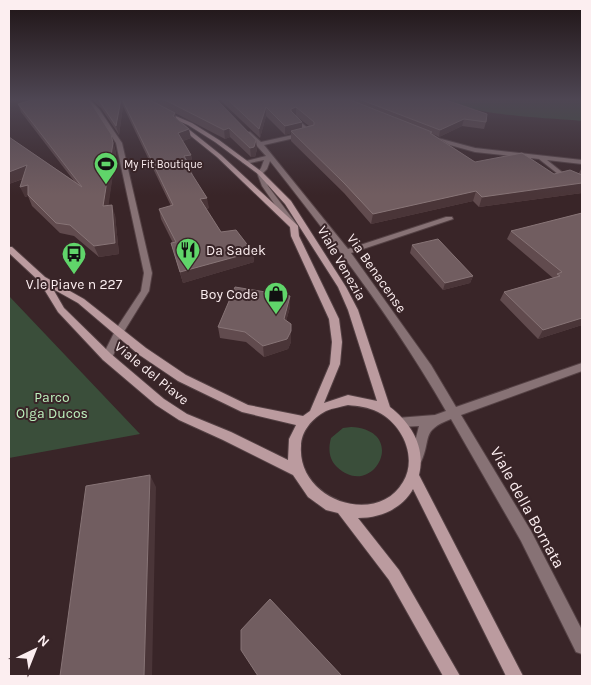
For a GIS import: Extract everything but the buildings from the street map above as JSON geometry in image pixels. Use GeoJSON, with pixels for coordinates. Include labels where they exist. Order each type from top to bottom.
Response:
{"type":"FeatureCollection","features":[{"type":"Feature","properties":{"kind":"street"},"geometry":{"type":"LineString","coordinates":[[107,357],[119,332],[148,285],[147,261],[119,143],[111,131]]}},
{"type":"Feature","properties":{"kind":"street","name":"Viale Venezia"},"geometry":{"type":"LineString","coordinates":[[188,131],[219,156],[294,226]]}},
{"type":"Feature","properties":{"kind":"street","name":"Viale Venezia"},"geometry":{"type":"LineString","coordinates":[[200,131],[260,173],[288,203],[342,287],[353,310],[385,410]]}},
{"type":"Feature","properties":{"kind":"street","name":"Via Benacense"},"geometry":{"type":"LineString","coordinates":[[246,131],[260,144],[346,252],[427,368],[455,413]]}},
{"type":"Feature","properties":{"kind":"street"},"geometry":{"type":"LineString","coordinates":[[260,144],[310,134],[307,131]]}},
{"type":"Feature","properties":{"kind":"street"},"geometry":{"type":"LineString","coordinates":[[430,137],[463,148],[541,159],[582,162]]}},
{"type":"Feature","properties":{"kind":"street"},"geometry":{"type":"LineString","coordinates":[[246,162],[268,156]]}},
{"type":"Feature","properties":{"kind":"street"},"geometry":{"type":"LineString","coordinates":[[260,173],[264,169],[268,156]]}},
{"type":"Feature","properties":{"kind":"street"},"geometry":{"type":"LineString","coordinates":[[541,159],[560,173],[582,183]]}},
{"type":"Feature","properties":{"kind":"street","name":"Viale Venezia"},"geometry":{"type":"LineString","coordinates":[[260,173],[265,186],[294,226],[295,236],[334,319],[336,334],[335,364],[315,410]]}},
{"type":"Feature","properties":{"kind":"street","name":"Viale Venezia"},"geometry":{"type":"LineString","coordinates":[[346,252],[449,219]]}},
{"type":"Feature","properties":{"kind":"street","name":"Viale del Piave"},"geometry":{"type":"LineString","coordinates":[[9,249],[42,280],[61,310],[132,380],[183,418],[227,436],[297,471]]}},
{"type":"Feature","properties":{"kind":"street","name":"Viale del Piave"},"geometry":{"type":"LineString","coordinates":[[42,280],[81,301],[142,351],[200,388],[246,409],[303,421]]}},
{"type":"Feature","properties":{"kind":"street"},"geometry":{"type":"LineString","coordinates":[[400,422],[435,420],[582,367]]}},
{"type":"Feature","properties":{"kind":"street"},"geometry":{"type":"LineString","coordinates":[[417,458],[412,439],[400,422],[385,410],[366,402],[348,400],[331,402],[315,410],[303,421],[295,436],[293,453],[297,471],[307,488],[323,501],[343,510],[364,512],[386,507],[403,494],[414,477],[423,430],[435,420]]}},
{"type":"Feature","properties":{"kind":"street","name":"Viale della Bornata"},"geometry":{"type":"LineString","coordinates":[[455,413],[526,536],[582,646]]}},
{"type":"Feature","properties":{"kind":"street"},"geometry":{"type":"LineString","coordinates":[[414,477],[422,497],[515,676]]}},
{"type":"Feature","properties":{"kind":"street"},"geometry":{"type":"LineString","coordinates":[[343,510],[394,575],[452,676]]}},
{"type":"Feature","properties":{"kind":"green space","name":"Parco Olga Ducos"},"geometry":{"type":"Polygon","coordinates":[[[9,296],[140,434],[9,458],[9,296]]]}},
{"type":"Feature","properties":{"kind":"green space"},"geometry":{"type":"Polygon","coordinates":[[[351,427],[369,431],[379,439],[382,450],[380,461],[373,470],[363,476],[350,475],[337,467],[332,461],[330,454],[331,438],[343,428],[351,427]]]}},
{"type":"Feature","properties":{"kind":"place","name":"My Fit Boutique"},"geometry":{"type":"Point","coordinates":[106,185]}},
{"type":"Feature","properties":{"kind":"place","name":"Da Sadek"},"geometry":{"type":"Point","coordinates":[188,271]}},
{"type":"Feature","properties":{"kind":"place","name":"V.le Piave n 227"},"geometry":{"type":"Point","coordinates":[74,275]}},
{"type":"Feature","properties":{"kind":"place","name":"Boy Code"},"geometry":{"type":"Point","coordinates":[276,315]}}]}
